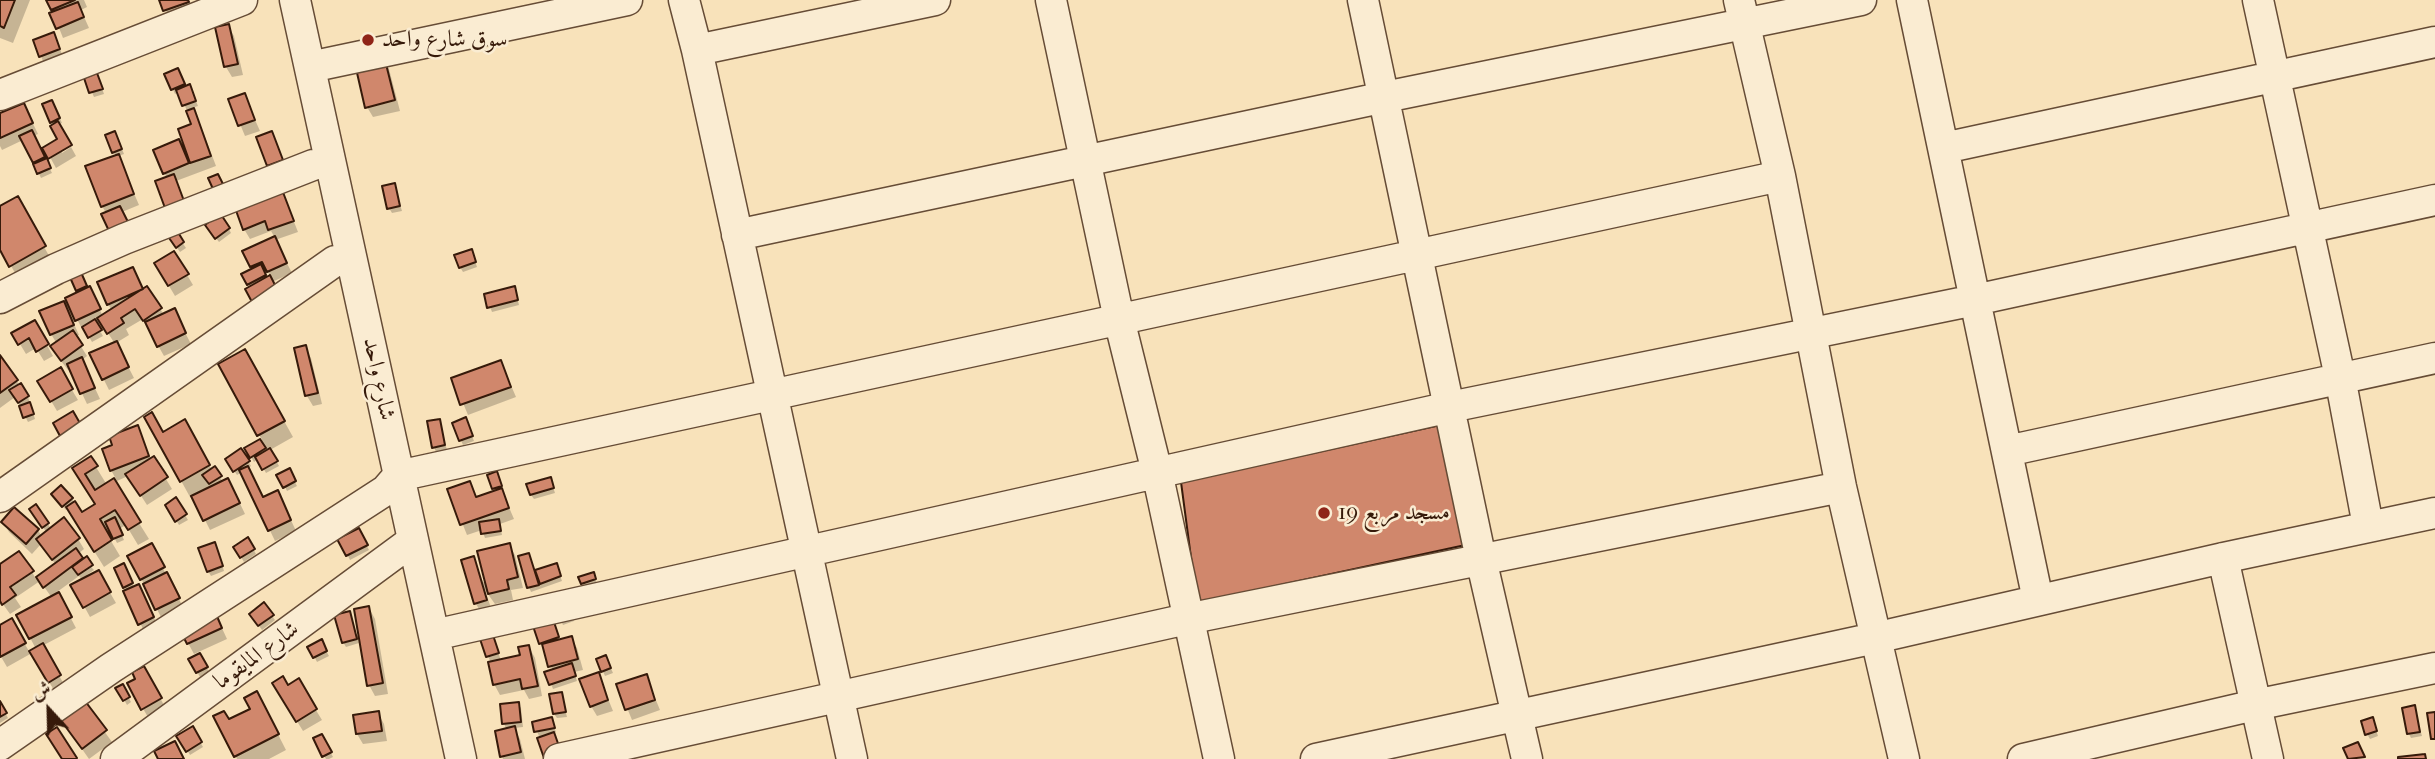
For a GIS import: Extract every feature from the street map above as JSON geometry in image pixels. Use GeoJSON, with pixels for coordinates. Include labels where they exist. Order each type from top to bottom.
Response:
{"type":"FeatureCollection","features":[{"type":"Feature","properties":{"kind":"street"},"geometry":{"type":"LineString","coordinates":[[0,95],[242,0]]}},
{"type":"Feature","properties":{"kind":"street","name":"شارع واحد"},"geometry":{"type":"LineString","coordinates":[[276,0],[335,261],[392,483]]}},
{"type":"Feature","properties":{"kind":"street","name":"شارع واحد"},"geometry":{"type":"LineString","coordinates":[[295,0],[405,546],[441,759]]}},
{"type":"Feature","properties":{"kind":"street"},"geometry":{"type":"LineString","coordinates":[[310,66],[627,0]]}},
{"type":"Feature","properties":{"kind":"street"},"geometry":{"type":"LineString","coordinates":[[684,0],[698,50],[852,759]]}},
{"type":"Feature","properties":{"kind":"street"},"geometry":{"type":"LineString","coordinates":[[698,50],[872,6],[935,0]]}},
{"type":"Feature","properties":{"kind":"street"},"geometry":{"type":"LineString","coordinates":[[1051,0],[1119,318],[1157,472],[1219,759]]}},
{"type":"Feature","properties":{"kind":"street"},"geometry":{"type":"LineString","coordinates":[[1363,0],[1481,559],[1527,759]]}},
{"type":"Feature","properties":{"kind":"street"},"geometry":{"type":"LineString","coordinates":[[737,235],[1385,97],[1742,11],[1861,0]]}},
{"type":"Feature","properties":{"kind":"street"},"geometry":{"type":"LineString","coordinates":[[1912,0],[2038,600]]}},
{"type":"Feature","properties":{"kind":"street"},"geometry":{"type":"LineString","coordinates":[[2258,0],[2340,377],[2368,526]]}},
{"type":"Feature","properties":{"kind":"street"},"geometry":{"type":"LineString","coordinates":[[1742,11],[1780,176],[1841,486],[1903,759]]}},
{"type":"Feature","properties":{"kind":"street"},"geometry":{"type":"LineString","coordinates":[[1944,148],[2435,42]]}},
{"type":"Feature","properties":{"kind":"street"},"geometry":{"type":"LineString","coordinates":[[0,298],[56,269],[124,239],[313,165]]}},
{"type":"Feature","properties":{"kind":"street"},"geometry":{"type":"LineString","coordinates":[[0,745],[392,483],[1119,318],[1780,176]]}},
{"type":"Feature","properties":{"kind":"street"},"geometry":{"type":"LineString","coordinates":[[434,635],[1450,407],[1975,300],[2435,200]]}},
{"type":"Feature","properties":{"kind":"street"},"geometry":{"type":"LineString","coordinates":[[0,497],[335,261]]}},
{"type":"Feature","properties":{"kind":"street"},"geometry":{"type":"LineString","coordinates":[[2007,451],[2435,358]]}},
{"type":"Feature","properties":{"kind":"street"},"geometry":{"type":"LineString","coordinates":[[559,759],[1187,619],[1841,486]]}},
{"type":"Feature","properties":{"kind":"street"},"geometry":{"type":"LineString","coordinates":[[1315,759],[2435,513]]}},
{"type":"Feature","properties":{"kind":"street","name":"شارع واحد"},"geometry":{"type":"LineString","coordinates":[[405,546],[434,635],[461,759]]}},
{"type":"Feature","properties":{"kind":"street","name":"شارع المايقوما"},"geometry":{"type":"LineString","coordinates":[[116,759],[405,546]]}},
{"type":"Feature","properties":{"kind":"street"},"geometry":{"type":"LineString","coordinates":[[2223,558],[2268,759]]}},
{"type":"Feature","properties":{"kind":"street"},"geometry":{"type":"LineString","coordinates":[[2023,759],[2255,705],[2435,668]]}},
{"type":"Feature","properties":{"kind":"building"},"geometry":{"type":"Polygon","coordinates":[[[0,0],[15,0],[4,28],[0,26],[0,0]]]}},
{"type":"Feature","properties":{"kind":"building"},"geometry":{"type":"Polygon","coordinates":[[[46,0],[75,0],[51,10],[46,0]]]}},
{"type":"Feature","properties":{"kind":"building"},"geometry":{"type":"Polygon","coordinates":[[[159,0],[188,0],[189,2],[163,11],[159,0]]]}},
{"type":"Feature","properties":{"kind":"building"},"geometry":{"type":"Polygon","coordinates":[[[78,2],[84,17],[56,29],[49,13],[78,2]]]}},
{"type":"Feature","properties":{"kind":"building"},"geometry":{"type":"Polygon","coordinates":[[[229,24],[238,64],[224,67],[215,27],[229,24]]]}},
{"type":"Feature","properties":{"kind":"building"},"geometry":{"type":"Polygon","coordinates":[[[54,32],[60,49],[39,57],[33,40],[54,32]]]}},
{"type":"Feature","properties":{"kind":"building"},"geometry":{"type":"Polygon","coordinates":[[[384,56],[395,100],[365,108],[355,64],[384,56]]]}},
{"type":"Feature","properties":{"kind":"building"},"geometry":{"type":"Polygon","coordinates":[[[178,68],[185,84],[171,90],[164,74],[178,68]]]}},
{"type":"Feature","properties":{"kind":"building"},"geometry":{"type":"Polygon","coordinates":[[[97,73],[103,89],[89,93],[84,78],[97,73]]]}},
{"type":"Feature","properties":{"kind":"building"},"geometry":{"type":"Polygon","coordinates":[[[190,84],[196,101],[182,106],[176,90],[190,84]]]}},
{"type":"Feature","properties":{"kind":"building"},"geometry":{"type":"Polygon","coordinates":[[[245,93],[255,120],[238,126],[228,99],[245,93]]]}},
{"type":"Feature","properties":{"kind":"building"},"geometry":{"type":"Polygon","coordinates":[[[52,100],[60,118],[50,123],[42,104],[52,100]]]}},
{"type":"Feature","properties":{"kind":"building"},"geometry":{"type":"Polygon","coordinates":[[[24,103],[33,123],[0,138],[0,113],[24,103]]]}},
{"type":"Feature","properties":{"kind":"building"},"geometry":{"type":"Polygon","coordinates":[[[194,108],[211,156],[190,163],[178,129],[191,124],[186,111],[194,108]]]}},
{"type":"Feature","properties":{"kind":"building"},"geometry":{"type":"Polygon","coordinates":[[[58,121],[72,145],[48,159],[42,148],[57,139],[50,126],[58,121]]]}},
{"type":"Feature","properties":{"kind":"building"},"geometry":{"type":"Polygon","coordinates":[[[32,130],[45,157],[33,163],[19,136],[32,130]]]}},
{"type":"Feature","properties":{"kind":"building"},"geometry":{"type":"Polygon","coordinates":[[[115,131],[122,149],[112,153],[105,135],[115,131]]]}},
{"type":"Feature","properties":{"kind":"building"},"geometry":{"type":"Polygon","coordinates":[[[272,131],[283,160],[267,166],[256,137],[272,131]]]}},
{"type":"Feature","properties":{"kind":"building"},"geometry":{"type":"Polygon","coordinates":[[[179,139],[189,163],[163,174],[153,150],[179,139]]]}},
{"type":"Feature","properties":{"kind":"building"},"geometry":{"type":"Polygon","coordinates":[[[119,154],[134,194],[101,207],[85,166],[119,154]]]}},
{"type":"Feature","properties":{"kind":"building"},"geometry":{"type":"Polygon","coordinates":[[[47,158],[51,168],[37,174],[33,164],[47,158]]]}},
{"type":"Feature","properties":{"kind":"building"},"geometry":{"type":"Polygon","coordinates":[[[174,174],[184,201],[165,208],[155,181],[174,174]]]}},
{"type":"Feature","properties":{"kind":"building"},"geometry":{"type":"Polygon","coordinates":[[[218,174],[223,184],[213,189],[208,178],[218,174]]]}},
{"type":"Feature","properties":{"kind":"building"},"geometry":{"type":"Polygon","coordinates":[[[395,183],[400,206],[387,209],[382,186],[395,183]]]}},
{"type":"Feature","properties":{"kind":"building"},"geometry":{"type":"Polygon","coordinates":[[[281,187],[294,221],[268,230],[265,221],[243,230],[234,205],[281,187]]]}},
{"type":"Feature","properties":{"kind":"building"},"geometry":{"type":"Polygon","coordinates":[[[18,196],[46,246],[9,267],[0,250],[0,206],[18,196]]]}},
{"type":"Feature","properties":{"kind":"building"},"geometry":{"type":"Polygon","coordinates":[[[120,206],[128,222],[109,231],[101,214],[120,206]]]}},
{"type":"Feature","properties":{"kind":"building"},"geometry":{"type":"Polygon","coordinates":[[[220,213],[230,228],[215,239],[205,225],[220,213]]]}},
{"type":"Feature","properties":{"kind":"building"},"geometry":{"type":"Polygon","coordinates":[[[176,229],[184,242],[176,248],[167,235],[176,229]]]}},
{"type":"Feature","properties":{"kind":"building"},"geometry":{"type":"Polygon","coordinates":[[[275,236],[287,263],[267,272],[262,262],[250,267],[242,251],[275,236]]]}},
{"type":"Feature","properties":{"kind":"building"},"geometry":{"type":"Polygon","coordinates":[[[472,249],[476,262],[459,268],[454,255],[472,249]]]}},
{"type":"Feature","properties":{"kind":"building"},"geometry":{"type":"Polygon","coordinates":[[[174,251],[189,274],[168,286],[154,263],[174,251]]]}},
{"type":"Feature","properties":{"kind":"building"},"geometry":{"type":"Polygon","coordinates":[[[261,264],[266,275],[247,285],[241,274],[261,264]]]}},
{"type":"Feature","properties":{"kind":"building"},"geometry":{"type":"Polygon","coordinates":[[[133,267],[143,289],[107,305],[97,282],[133,267]]]}},
{"type":"Feature","properties":{"kind":"building"},"geometry":{"type":"Polygon","coordinates":[[[80,270],[87,286],[76,291],[69,275],[80,270]]]}},
{"type":"Feature","properties":{"kind":"building"},"geometry":{"type":"Polygon","coordinates":[[[270,275],[277,289],[252,302],[245,289],[270,275]]]}},
{"type":"Feature","properties":{"kind":"building"},"geometry":{"type":"Polygon","coordinates":[[[90,286],[101,309],[75,321],[65,298],[90,286]]]}},
{"type":"Feature","properties":{"kind":"building"},"geometry":{"type":"Polygon","coordinates":[[[147,286],[162,308],[143,321],[135,309],[121,318],[124,323],[107,334],[97,318],[147,286]]]}},
{"type":"Feature","properties":{"kind":"building"},"geometry":{"type":"Polygon","coordinates":[[[515,286],[518,300],[487,308],[484,294],[515,286]]]}},
{"type":"Feature","properties":{"kind":"building"},"geometry":{"type":"Polygon","coordinates":[[[64,301],[74,325],[50,335],[39,311],[64,301]]]}},
{"type":"Feature","properties":{"kind":"building"},"geometry":{"type":"Polygon","coordinates":[[[175,308],[186,333],[157,347],[145,322],[175,308]]]}},
{"type":"Feature","properties":{"kind":"building"},"geometry":{"type":"Polygon","coordinates":[[[95,319],[102,330],[88,338],[82,327],[95,319]]]}},
{"type":"Feature","properties":{"kind":"building"},"geometry":{"type":"Polygon","coordinates":[[[35,320],[49,344],[36,352],[29,338],[18,345],[11,333],[35,320]]]}},
{"type":"Feature","properties":{"kind":"building"},"geometry":{"type":"Polygon","coordinates":[[[73,330],[83,345],[61,361],[50,346],[73,330]]]}},
{"type":"Feature","properties":{"kind":"building"},"geometry":{"type":"Polygon","coordinates":[[[117,341],[129,367],[102,380],[89,353],[117,341]]]}},
{"type":"Feature","properties":{"kind":"building"},"geometry":{"type":"Polygon","coordinates":[[[306,345],[318,393],[305,396],[294,348],[306,345]]]}},
{"type":"Feature","properties":{"kind":"building"},"geometry":{"type":"Polygon","coordinates":[[[245,349],[285,421],[257,436],[218,364],[245,349]]]}},
{"type":"Feature","properties":{"kind":"building"},"geometry":{"type":"Polygon","coordinates":[[[0,355],[18,380],[0,393],[0,355]]]}},
{"type":"Feature","properties":{"kind":"building"},"geometry":{"type":"Polygon","coordinates":[[[82,357],[95,388],[80,394],[67,364],[82,357]]]}},
{"type":"Feature","properties":{"kind":"building"},"geometry":{"type":"Polygon","coordinates":[[[501,360],[511,387],[460,405],[451,378],[501,360]]]}},
{"type":"Feature","properties":{"kind":"building"},"geometry":{"type":"Polygon","coordinates":[[[61,367],[73,389],[50,402],[37,381],[61,367]]]}},
{"type":"Feature","properties":{"kind":"building"},"geometry":{"type":"Polygon","coordinates":[[[21,383],[29,396],[18,403],[9,390],[21,383]]]}},
{"type":"Feature","properties":{"kind":"building"},"geometry":{"type":"Polygon","coordinates":[[[30,402],[34,414],[23,418],[19,406],[30,402]]]}},
{"type":"Feature","properties":{"kind":"building"},"geometry":{"type":"Polygon","coordinates":[[[73,411],[81,425],[60,436],[53,423],[73,411]]]}},
{"type":"Feature","properties":{"kind":"building"},"geometry":{"type":"Polygon","coordinates":[[[152,412],[163,432],[185,419],[210,465],[180,482],[144,417],[152,412]]]}},
{"type":"Feature","properties":{"kind":"building"},"geometry":{"type":"Polygon","coordinates":[[[466,417],[473,436],[459,441],[452,423],[466,417]]]}},
{"type":"Feature","properties":{"kind":"building"},"geometry":{"type":"Polygon","coordinates":[[[440,419],[445,445],[432,448],[427,421],[440,419]]]}},
{"type":"Feature","properties":{"kind":"building","name":"مسجد مربع 19"},"geometry":{"type":"Polygon","coordinates":[[[1445,424],[1470,544],[1197,603],[1181,482],[1445,424]]]}},
{"type":"Feature","properties":{"kind":"building"},"geometry":{"type":"Polygon","coordinates":[[[138,425],[149,456],[110,471],[102,449],[112,445],[109,436],[138,425]]]}},
{"type":"Feature","properties":{"kind":"building"},"geometry":{"type":"Polygon","coordinates":[[[260,439],[266,448],[250,458],[244,448],[260,439]]]}},
{"type":"Feature","properties":{"kind":"building"},"geometry":{"type":"Polygon","coordinates":[[[241,448],[250,461],[233,472],[225,459],[241,448]]]}},
{"type":"Feature","properties":{"kind":"building"},"geometry":{"type":"Polygon","coordinates":[[[270,448],[278,461],[262,470],[255,457],[270,448]]]}},
{"type":"Feature","properties":{"kind":"building"},"geometry":{"type":"Polygon","coordinates":[[[91,456],[98,466],[85,474],[95,490],[114,478],[141,522],[128,530],[115,510],[100,519],[112,540],[94,552],[66,507],[75,501],[82,512],[95,504],[72,468],[91,456]]]}},
{"type":"Feature","properties":{"kind":"building"},"geometry":{"type":"Polygon","coordinates":[[[154,456],[168,477],[140,496],[125,474],[154,456]]]}},
{"type":"Feature","properties":{"kind":"building"},"geometry":{"type":"Polygon","coordinates":[[[215,466],[222,476],[209,484],[202,475],[215,466]]]}},
{"type":"Feature","properties":{"kind":"building"},"geometry":{"type":"Polygon","coordinates":[[[248,466],[263,497],[278,490],[291,520],[268,531],[239,470],[248,466]]]}},
{"type":"Feature","properties":{"kind":"building"},"geometry":{"type":"Polygon","coordinates":[[[290,468],[296,481],[283,488],[276,475],[290,468]]]}},
{"type":"Feature","properties":{"kind":"building"},"geometry":{"type":"Polygon","coordinates":[[[497,471],[502,486],[492,489],[487,475],[497,471]]]}},
{"type":"Feature","properties":{"kind":"building"},"geometry":{"type":"Polygon","coordinates":[[[551,477],[554,488],[530,495],[526,484],[551,477]]]}},
{"type":"Feature","properties":{"kind":"building"},"geometry":{"type":"Polygon","coordinates":[[[228,478],[240,503],[203,521],[191,496],[228,478]]]}},
{"type":"Feature","properties":{"kind":"building"},"geometry":{"type":"Polygon","coordinates":[[[470,481],[476,497],[502,488],[509,508],[460,525],[447,489],[470,481]]]}},
{"type":"Feature","properties":{"kind":"building"},"geometry":{"type":"Polygon","coordinates":[[[61,485],[73,498],[62,507],[51,494],[61,485]]]}},
{"type":"Feature","properties":{"kind":"building"},"geometry":{"type":"Polygon","coordinates":[[[176,497],[187,514],[175,522],[165,505],[176,497]]]}},
{"type":"Feature","properties":{"kind":"building"},"geometry":{"type":"Polygon","coordinates":[[[36,504],[49,523],[42,528],[29,509],[36,504]]]}},
{"type":"Feature","properties":{"kind":"building"},"geometry":{"type":"Polygon","coordinates":[[[14,507],[39,529],[26,544],[1,522],[14,507]]]}},
{"type":"Feature","properties":{"kind":"building"},"geometry":{"type":"Polygon","coordinates":[[[64,517],[80,538],[52,560],[36,539],[64,517]]]}},
{"type":"Feature","properties":{"kind":"building"},"geometry":{"type":"Polygon","coordinates":[[[115,517],[123,535],[113,539],[105,522],[115,517]]]}},
{"type":"Feature","properties":{"kind":"building"},"geometry":{"type":"Polygon","coordinates":[[[499,519],[501,531],[481,534],[479,522],[499,519]]]}},
{"type":"Feature","properties":{"kind":"building"},"geometry":{"type":"Polygon","coordinates":[[[359,528],[368,545],[346,556],[337,539],[359,528]]]}},
{"type":"Feature","properties":{"kind":"building"},"geometry":{"type":"Polygon","coordinates":[[[248,537],[255,549],[240,558],[233,547],[248,537]]]}},
{"type":"Feature","properties":{"kind":"building"},"geometry":{"type":"Polygon","coordinates":[[[215,542],[223,566],[207,572],[198,548],[215,542]]]}},
{"type":"Feature","properties":{"kind":"building"},"geometry":{"type":"Polygon","coordinates":[[[152,543],[165,567],[140,580],[127,556],[152,543]]]}},
{"type":"Feature","properties":{"kind":"building"},"geometry":{"type":"Polygon","coordinates":[[[510,543],[518,577],[507,580],[509,589],[488,594],[477,551],[510,543]]]}},
{"type":"Feature","properties":{"kind":"building"},"geometry":{"type":"Polygon","coordinates":[[[76,548],[83,558],[43,588],[36,577],[76,548]]]}},
{"type":"Feature","properties":{"kind":"building"},"geometry":{"type":"Polygon","coordinates":[[[19,551],[34,571],[10,587],[16,595],[2,605],[0,564],[19,551]]]}},
{"type":"Feature","properties":{"kind":"building"},"geometry":{"type":"Polygon","coordinates":[[[529,553],[539,585],[527,588],[518,556],[529,553]]]}},
{"type":"Feature","properties":{"kind":"building"},"geometry":{"type":"Polygon","coordinates":[[[87,556],[93,565],[78,575],[72,567],[87,556]]]}},
{"type":"Feature","properties":{"kind":"building"},"geometry":{"type":"Polygon","coordinates":[[[474,556],[487,600],[474,604],[461,560],[474,556]]]}},
{"type":"Feature","properties":{"kind":"building"},"geometry":{"type":"Polygon","coordinates":[[[124,563],[133,583],[123,588],[114,568],[124,563]]]}},
{"type":"Feature","properties":{"kind":"building"},"geometry":{"type":"Polygon","coordinates":[[[557,563],[561,576],[540,584],[535,570],[557,563]]]}},
{"type":"Feature","properties":{"kind":"building"},"geometry":{"type":"Polygon","coordinates":[[[99,570],[111,592],[83,608],[70,585],[99,570]]]}},
{"type":"Feature","properties":{"kind":"building"},"geometry":{"type":"Polygon","coordinates":[[[167,572],[180,598],[155,610],[143,584],[167,572]]]}},
{"type":"Feature","properties":{"kind":"building"},"geometry":{"type":"Polygon","coordinates":[[[594,572],[596,579],[581,584],[578,577],[594,572]]]}},
{"type":"Feature","properties":{"kind":"building"},"geometry":{"type":"Polygon","coordinates":[[[139,584],[154,617],[138,625],[123,591],[139,584]]]}},
{"type":"Feature","properties":{"kind":"building"},"geometry":{"type":"Polygon","coordinates":[[[59,592],[72,617],[29,639],[16,615],[59,592]]]}},
{"type":"Feature","properties":{"kind":"building"},"geometry":{"type":"Polygon","coordinates":[[[264,602],[274,615],[258,626],[249,614],[264,602]]]}},
{"type":"Feature","properties":{"kind":"building"},"geometry":{"type":"Polygon","coordinates":[[[369,606],[383,683],[367,686],[354,609],[369,606]]]}},
{"type":"Feature","properties":{"kind":"building"},"geometry":{"type":"Polygon","coordinates":[[[350,611],[357,639],[342,643],[334,615],[350,611]]]}},
{"type":"Feature","properties":{"kind":"building"},"geometry":{"type":"Polygon","coordinates":[[[216,614],[222,628],[187,644],[180,630],[216,614]]]}},
{"type":"Feature","properties":{"kind":"building"},"geometry":{"type":"Polygon","coordinates":[[[12,618],[26,643],[0,657],[0,625],[12,618]]]}},
{"type":"Feature","properties":{"kind":"building"},"geometry":{"type":"Polygon","coordinates":[[[553,619],[559,637],[539,644],[533,626],[553,619]]]}},
{"type":"Feature","properties":{"kind":"building"},"geometry":{"type":"Polygon","coordinates":[[[493,635],[499,653],[486,657],[480,639],[493,635]]]}},
{"type":"Feature","properties":{"kind":"building"},"geometry":{"type":"Polygon","coordinates":[[[572,636],[578,659],[548,667],[542,644],[572,636]]]}},
{"type":"Feature","properties":{"kind":"building"},"geometry":{"type":"Polygon","coordinates":[[[322,639],[327,651],[313,658],[307,647],[322,639]]]}},
{"type":"Feature","properties":{"kind":"building"},"geometry":{"type":"Polygon","coordinates":[[[43,643],[61,675],[48,683],[29,651],[43,643]]]}},
{"type":"Feature","properties":{"kind":"building"},"geometry":{"type":"Polygon","coordinates":[[[529,645],[538,686],[522,689],[520,679],[493,685],[488,662],[520,655],[518,647],[529,645]]]}},
{"type":"Feature","properties":{"kind":"building"},"geometry":{"type":"Polygon","coordinates":[[[200,653],[208,667],[196,673],[188,659],[200,653]]]}},
{"type":"Feature","properties":{"kind":"building"},"geometry":{"type":"Polygon","coordinates":[[[606,655],[611,668],[601,672],[596,659],[606,655]]]}},
{"type":"Feature","properties":{"kind":"building"},"geometry":{"type":"Polygon","coordinates":[[[572,663],[576,676],[549,685],[544,672],[572,663]]]}},
{"type":"Feature","properties":{"kind":"building"},"geometry":{"type":"Polygon","coordinates":[[[144,666],[162,698],[141,710],[127,683],[135,679],[132,672],[144,666]]]}},
{"type":"Feature","properties":{"kind":"building"},"geometry":{"type":"Polygon","coordinates":[[[599,672],[608,700],[590,707],[579,679],[599,672]]]}},
{"type":"Feature","properties":{"kind":"building"},"geometry":{"type":"Polygon","coordinates":[[[647,674],[655,700],[625,710],[616,684],[647,674]]]}},
{"type":"Feature","properties":{"kind":"building"},"geometry":{"type":"Polygon","coordinates":[[[283,676],[288,685],[299,678],[317,709],[296,722],[272,683],[283,676]]]}},
{"type":"Feature","properties":{"kind":"building"},"geometry":{"type":"Polygon","coordinates":[[[123,684],[130,697],[123,701],[115,688],[123,684]]]}},
{"type":"Feature","properties":{"kind":"building"},"geometry":{"type":"Polygon","coordinates":[[[257,691],[279,734],[234,757],[213,716],[224,711],[229,719],[250,709],[244,698],[257,691]]]}},
{"type":"Feature","properties":{"kind":"building"},"geometry":{"type":"Polygon","coordinates":[[[562,692],[566,712],[553,714],[549,694],[562,692]]]}},
{"type":"Feature","properties":{"kind":"building"},"geometry":{"type":"Polygon","coordinates":[[[79,693],[107,730],[82,749],[54,711],[79,693]]]}},
{"type":"Feature","properties":{"kind":"building"},"geometry":{"type":"Polygon","coordinates":[[[0,701],[7,713],[0,717],[0,701]]]}},
{"type":"Feature","properties":{"kind":"building"},"geometry":{"type":"Polygon","coordinates":[[[519,702],[521,722],[502,724],[500,704],[519,702]]]}},
{"type":"Feature","properties":{"kind":"building"},"geometry":{"type":"Polygon","coordinates":[[[2415,705],[2420,732],[2407,734],[2402,708],[2415,705]]]}},
{"type":"Feature","properties":{"kind":"building"},"geometry":{"type":"Polygon","coordinates":[[[379,711],[382,731],[356,734],[353,715],[379,711]]]}},
{"type":"Feature","properties":{"kind":"building"},"geometry":{"type":"Polygon","coordinates":[[[2435,712],[2435,739],[2431,739],[2427,713],[2435,712]]]}},
{"type":"Feature","properties":{"kind":"building"},"geometry":{"type":"Polygon","coordinates":[[[552,717],[555,728],[534,732],[532,722],[552,717]]]}},
{"type":"Feature","properties":{"kind":"building"},"geometry":{"type":"Polygon","coordinates":[[[2373,717],[2377,731],[2365,735],[2361,721],[2373,717]]]}},
{"type":"Feature","properties":{"kind":"building"},"geometry":{"type":"Polygon","coordinates":[[[193,726],[202,742],[186,752],[176,736],[193,726]]]}},
{"type":"Feature","properties":{"kind":"building"},"geometry":{"type":"Polygon","coordinates":[[[515,726],[521,752],[500,757],[495,731],[515,726]]]}},
{"type":"Feature","properties":{"kind":"building"},"geometry":{"type":"Polygon","coordinates":[[[57,727],[76,759],[62,759],[46,734],[57,727]]]}},
{"type":"Feature","properties":{"kind":"building"},"geometry":{"type":"Polygon","coordinates":[[[554,732],[561,752],[544,758],[537,738],[554,732]]]}},
{"type":"Feature","properties":{"kind":"building"},"geometry":{"type":"Polygon","coordinates":[[[322,734],[332,752],[322,757],[313,738],[322,734]]]}},
{"type":"Feature","properties":{"kind":"building"},"geometry":{"type":"Polygon","coordinates":[[[175,741],[184,759],[158,759],[154,751],[175,741]]]}},
{"type":"Feature","properties":{"kind":"building"},"geometry":{"type":"Polygon","coordinates":[[[2358,742],[2365,757],[2348,759],[2343,748],[2358,742]]]}},
{"type":"Feature","properties":{"kind":"building"},"geometry":{"type":"Polygon","coordinates":[[[2425,754],[2426,759],[2398,759],[2398,757],[2425,754]]]}},
{"type":"Feature","properties":{"kind":"place","name":"سوق شارع واحد"},"geometry":{"type":"Point","coordinates":[368,40]}},
{"type":"Feature","properties":{"kind":"place","name":"مسجد مربع 19"},"geometry":{"type":"Point","coordinates":[1324,513]}}]}
